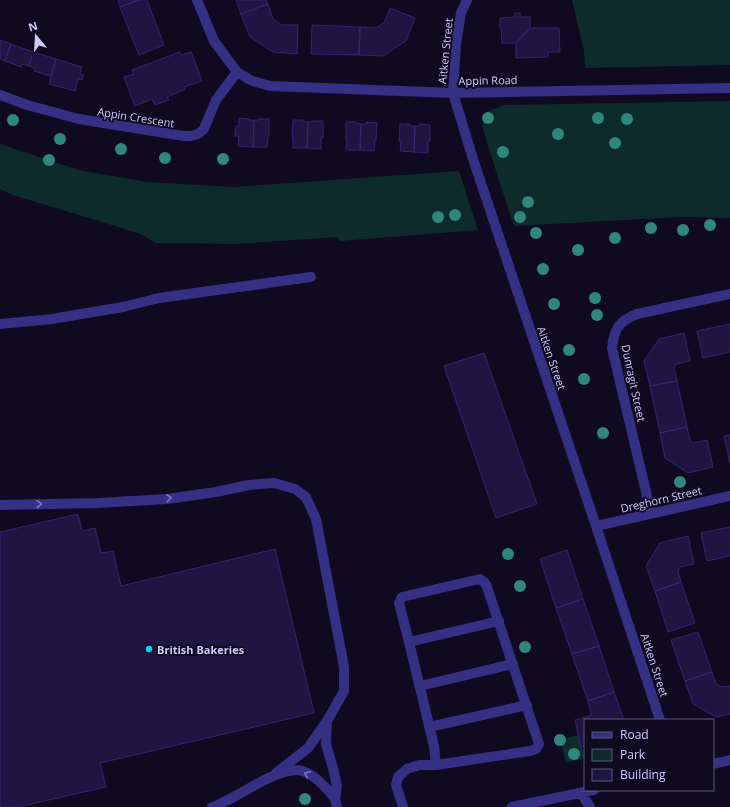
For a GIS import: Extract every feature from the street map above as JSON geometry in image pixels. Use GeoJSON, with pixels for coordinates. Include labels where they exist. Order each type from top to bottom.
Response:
{"type":"FeatureCollection","features":[{"type":"Feature","properties":{"kind":"street","name":"Appin Road"},"geometry":{"type":"LineString","coordinates":[[197,0],[214,41],[237,72],[252,81],[270,86],[454,93],[730,88]]}},
{"type":"Feature","properties":{"kind":"street","name":"Aitken Street"},"geometry":{"type":"LineString","coordinates":[[467,0],[461,13],[456,44],[454,93],[473,160],[660,719]]}},
{"type":"Feature","properties":{"kind":"street","name":"Appin Crescent"},"geometry":{"type":"LineString","coordinates":[[0,95],[27,105],[79,119],[191,136],[198,134],[204,129],[216,100],[237,72]]}},
{"type":"Feature","properties":{"kind":"street"},"geometry":{"type":"LineString","coordinates":[[0,324],[52,319],[123,307],[159,298],[311,277]]}},
{"type":"Feature","properties":{"kind":"street","name":"Dunragit Street"},"geometry":{"type":"LineString","coordinates":[[650,513],[612,348],[613,336],[618,326],[626,318],[637,314],[730,294]]}},
{"type":"Feature","properties":{"kind":"street"},"geometry":{"type":"LineString","coordinates":[[0,505],[98,503],[167,499],[216,492],[249,485],[274,483],[295,489],[306,497],[316,519],[344,667],[344,690],[327,721],[308,748],[269,778]]}},
{"type":"Feature","properties":{"kind":"street","name":"Dreghorn Street"},"geometry":{"type":"LineString","coordinates":[[596,526],[730,496]]}},
{"type":"Feature","properties":{"kind":"street"},"geometry":{"type":"LineString","coordinates":[[403,807],[396,785],[398,777],[406,769],[419,765],[436,764],[530,751],[536,749],[539,744],[488,586],[480,579],[402,597],[399,603],[430,727],[436,764]]}},
{"type":"Feature","properties":{"kind":"street"},"geometry":{"type":"LineString","coordinates":[[409,642],[499,621]]}},
{"type":"Feature","properties":{"kind":"street"},"geometry":{"type":"LineString","coordinates":[[420,686],[513,664]]}},
{"type":"Feature","properties":{"kind":"street"},"geometry":{"type":"LineString","coordinates":[[430,727],[527,705]]}},
{"type":"Feature","properties":{"kind":"street"},"geometry":{"type":"LineString","coordinates":[[327,721],[326,744],[337,786],[336,803]]}},
{"type":"Feature","properties":{"kind":"street"},"geometry":{"type":"LineString","coordinates":[[714,764],[730,760]]}},
{"type":"Feature","properties":{"kind":"street"},"geometry":{"type":"LineString","coordinates":[[212,807],[269,778],[283,772],[298,770],[310,774],[328,790],[336,803]]}},
{"type":"Feature","properties":{"kind":"street"},"geometry":{"type":"LineString","coordinates":[[512,807],[590,791]]}},
{"type":"Feature","properties":{"kind":"street"},"geometry":{"type":"LineString","coordinates":[[581,793],[590,807]]}},
{"type":"Feature","properties":{"kind":"green space"},"geometry":{"type":"Polygon","coordinates":[[[572,0],[730,0],[730,65],[585,68],[584,51],[572,0]]]}},
{"type":"Feature","properties":{"kind":"green space"},"geometry":{"type":"Polygon","coordinates":[[[730,101],[730,218],[682,217],[514,226],[482,126],[488,111],[505,105],[730,101]]]}},
{"type":"Feature","properties":{"kind":"green space"},"geometry":{"type":"Polygon","coordinates":[[[0,144],[79,170],[147,182],[234,187],[459,171],[478,230],[340,241],[338,237],[237,244],[155,243],[141,234],[13,195],[0,189],[0,144]]]}},
{"type":"Feature","properties":{"kind":"green space"},"geometry":{"type":"Polygon","coordinates":[[[578,735],[584,758],[566,763],[560,740],[578,735]]]}},
{"type":"Feature","properties":{"kind":"building"},"geometry":{"type":"Polygon","coordinates":[[[118,0],[139,0],[120,7],[118,0]]]}},
{"type":"Feature","properties":{"kind":"building"},"geometry":{"type":"Polygon","coordinates":[[[139,0],[147,0],[164,45],[139,55],[120,7],[139,0]]]}},
{"type":"Feature","properties":{"kind":"building"},"geometry":{"type":"Polygon","coordinates":[[[236,0],[266,0],[268,4],[241,14],[236,0]]]}},
{"type":"Feature","properties":{"kind":"building"},"geometry":{"type":"Polygon","coordinates":[[[268,4],[273,19],[282,25],[298,25],[297,54],[273,52],[250,37],[241,14],[268,4]]]}},
{"type":"Feature","properties":{"kind":"building"},"geometry":{"type":"Polygon","coordinates":[[[390,8],[415,18],[406,41],[383,56],[359,55],[360,27],[376,28],[384,23],[390,8]]]}},
{"type":"Feature","properties":{"kind":"building"},"geometry":{"type":"Polygon","coordinates":[[[515,13],[520,13],[520,17],[530,17],[530,28],[516,43],[502,43],[500,18],[515,17],[515,13]]]}},
{"type":"Feature","properties":{"kind":"building"},"geometry":{"type":"Polygon","coordinates":[[[312,25],[360,27],[359,55],[311,54],[312,25]]]}},
{"type":"Feature","properties":{"kind":"building"},"geometry":{"type":"Polygon","coordinates":[[[530,28],[559,28],[560,52],[548,52],[548,57],[516,58],[516,43],[530,28]]]}},
{"type":"Feature","properties":{"kind":"building"},"geometry":{"type":"Polygon","coordinates":[[[0,40],[11,44],[5,61],[0,59],[0,40]]]}},
{"type":"Feature","properties":{"kind":"building"},"geometry":{"type":"Polygon","coordinates":[[[11,44],[33,52],[29,66],[22,64],[21,67],[5,61],[11,44]]]}},
{"type":"Feature","properties":{"kind":"building"},"geometry":{"type":"Polygon","coordinates":[[[33,52],[56,59],[51,76],[34,71],[35,68],[29,66],[33,52]]]}},
{"type":"Feature","properties":{"kind":"building"},"geometry":{"type":"Polygon","coordinates":[[[180,52],[181,55],[191,52],[202,81],[184,87],[185,89],[167,97],[169,100],[155,105],[152,99],[135,106],[124,77],[134,74],[132,70],[180,52]]]}},
{"type":"Feature","properties":{"kind":"building"},"geometry":{"type":"Polygon","coordinates":[[[56,59],[82,67],[80,74],[84,75],[82,80],[78,79],[75,91],[49,84],[56,59]]]}},
{"type":"Feature","properties":{"kind":"building"},"geometry":{"type":"Polygon","coordinates":[[[239,118],[254,120],[253,147],[238,146],[239,136],[235,136],[236,126],[239,126],[239,118]]]}},
{"type":"Feature","properties":{"kind":"building"},"geometry":{"type":"Polygon","coordinates":[[[269,119],[269,136],[267,147],[253,147],[254,120],[269,119]]]}},
{"type":"Feature","properties":{"kind":"building"},"geometry":{"type":"Polygon","coordinates":[[[293,120],[303,120],[303,122],[308,122],[307,148],[293,148],[293,120]]]}},
{"type":"Feature","properties":{"kind":"building"},"geometry":{"type":"Polygon","coordinates":[[[323,121],[323,138],[321,138],[321,149],[307,148],[308,122],[323,121]]]}},
{"type":"Feature","properties":{"kind":"building"},"geometry":{"type":"Polygon","coordinates":[[[346,122],[356,122],[361,124],[360,150],[346,150],[346,122]]]}},
{"type":"Feature","properties":{"kind":"building"},"geometry":{"type":"Polygon","coordinates":[[[366,122],[377,123],[374,151],[360,150],[361,124],[367,124],[366,122]]]}},
{"type":"Feature","properties":{"kind":"building"},"geometry":{"type":"Polygon","coordinates":[[[400,124],[410,124],[410,126],[415,126],[414,152],[400,151],[400,124]]]}},
{"type":"Feature","properties":{"kind":"building"},"geometry":{"type":"Polygon","coordinates":[[[420,124],[430,125],[428,153],[414,152],[415,126],[420,126],[420,124]]]}},
{"type":"Feature","properties":{"kind":"building"},"geometry":{"type":"Polygon","coordinates":[[[730,324],[730,352],[703,358],[697,331],[730,324]]]}},
{"type":"Feature","properties":{"kind":"building"},"geometry":{"type":"Polygon","coordinates":[[[684,333],[690,361],[676,364],[674,367],[677,381],[650,386],[644,361],[659,339],[684,333]]]}},
{"type":"Feature","properties":{"kind":"building"},"geometry":{"type":"Polygon","coordinates":[[[484,353],[537,504],[496,518],[444,366],[484,353]]]}},
{"type":"Feature","properties":{"kind":"building"},"geometry":{"type":"Polygon","coordinates":[[[677,381],[687,427],[660,433],[650,386],[677,381]]]}},
{"type":"Feature","properties":{"kind":"building"},"geometry":{"type":"Polygon","coordinates":[[[687,427],[690,441],[693,443],[707,440],[713,467],[688,473],[665,458],[660,433],[687,427]]]}},
{"type":"Feature","properties":{"kind":"building"},"geometry":{"type":"Polygon","coordinates":[[[730,435],[730,464],[724,436],[730,435]]]}},
{"type":"Feature","properties":{"kind":"building","name":"British Bakeries"},"geometry":{"type":"Polygon","coordinates":[[[78,514],[82,531],[95,528],[101,553],[113,551],[121,586],[275,549],[314,713],[100,763],[106,787],[18,807],[0,807],[0,532],[78,514]]]}},
{"type":"Feature","properties":{"kind":"building"},"geometry":{"type":"Polygon","coordinates":[[[730,527],[730,556],[707,561],[701,533],[730,527]]]}},
{"type":"Feature","properties":{"kind":"building"},"geometry":{"type":"Polygon","coordinates":[[[688,536],[694,564],[680,567],[678,571],[681,582],[655,591],[646,566],[660,543],[688,536]]]}},
{"type":"Feature","properties":{"kind":"building"},"geometry":{"type":"Polygon","coordinates":[[[567,550],[583,599],[556,608],[540,559],[567,550]]]}},
{"type":"Feature","properties":{"kind":"building"},"geometry":{"type":"Polygon","coordinates":[[[681,582],[695,623],[668,632],[655,591],[681,582]]]}},
{"type":"Feature","properties":{"kind":"building"},"geometry":{"type":"Polygon","coordinates":[[[583,599],[599,646],[572,654],[556,608],[583,599]]]}},
{"type":"Feature","properties":{"kind":"building"},"geometry":{"type":"Polygon","coordinates":[[[698,632],[712,672],[685,681],[671,640],[698,632]]]}},
{"type":"Feature","properties":{"kind":"building"},"geometry":{"type":"Polygon","coordinates":[[[599,646],[614,692],[588,701],[572,654],[599,646]]]}},
{"type":"Feature","properties":{"kind":"building"},"geometry":{"type":"Polygon","coordinates":[[[712,672],[716,684],[721,687],[730,686],[730,714],[716,717],[693,704],[685,681],[712,672]]]}},
{"type":"Feature","properties":{"kind":"building"},"geometry":{"type":"Polygon","coordinates":[[[614,692],[623,717],[622,719],[584,719],[584,746],[581,747],[575,720],[590,716],[591,712],[588,701],[614,692]]]}},
{"type":"Feature","properties":{"kind":"place","name":"British Bakeries"},"geometry":{"type":"Point","coordinates":[149,649]}}]}
